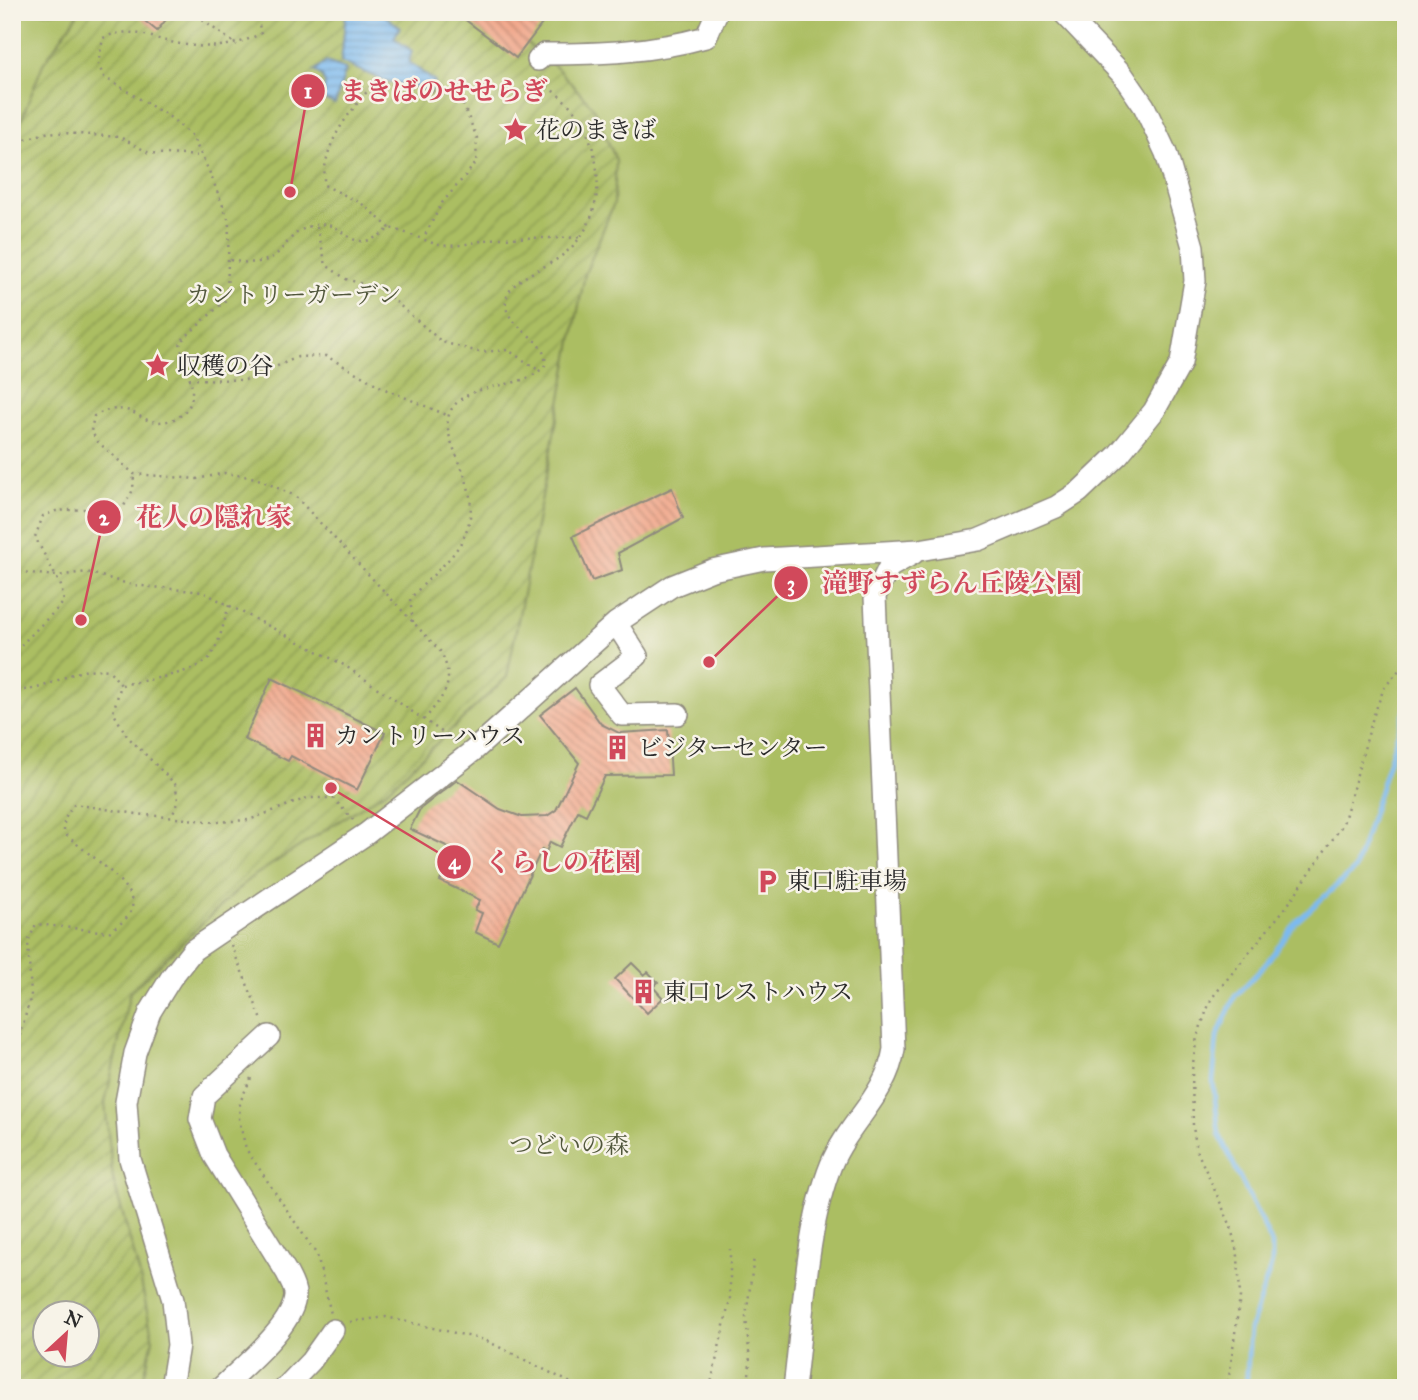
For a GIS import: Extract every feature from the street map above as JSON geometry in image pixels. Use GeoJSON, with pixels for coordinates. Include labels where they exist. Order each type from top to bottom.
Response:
{"type":"FeatureCollection","features":[{"type":"Feature","properties":{"kind":"street"},"geometry":{"type":"LineString","coordinates":[[536,69],[544,54],[611,54],[666,48],[706,37],[717,12]]}},
{"type":"Feature","properties":{"kind":"street"},"geometry":{"type":"LineString","coordinates":[[171,1388],[178,1345],[173,1300],[130,1159],[126,1101],[135,1054],[150,1012],[171,978],[193,950],[366,834],[473,751],[615,623],[672,586],[712,570],[764,559],[919,550],[978,540],[1056,507],[1079,492],[1118,455],[1154,411],[1181,363],[1195,281],[1193,247],[1166,153],[1144,106],[1122,74],[1063,12]]}},
{"type":"Feature","properties":{"kind":"street"},"geometry":{"type":"LineString","coordinates":[[794,1388],[815,1220],[831,1164],[841,1144],[875,1097],[891,1065],[895,1037],[875,596],[889,567],[919,550]]}},
{"type":"Feature","properties":{"kind":"street"},"geometry":{"type":"LineString","coordinates":[[615,623],[637,656],[599,685],[622,715],[678,714]]}},
{"type":"Feature","properties":{"kind":"street"},"geometry":{"type":"LineString","coordinates":[[221,1388],[283,1325],[292,1310],[295,1293],[287,1273],[214,1155],[200,1119],[204,1096],[269,1037]]}},
{"type":"Feature","properties":{"kind":"street"},"geometry":{"type":"LineString","coordinates":[[285,1388],[311,1361],[333,1330]]}},
{"type":"Feature","properties":{"kind":"path"},"geometry":{"type":"LineString","coordinates":[[191,12],[237,45]]}},
{"type":"Feature","properties":{"kind":"path"},"geometry":{"type":"LineString","coordinates":[[256,12],[261,33],[225,48],[117,32],[103,38],[99,48],[98,64],[104,77],[172,118],[192,136],[229,220],[230,260],[227,299],[180,342],[192,395],[188,408],[169,421],[150,421],[128,410],[107,409],[94,416],[92,431],[98,442],[134,474],[197,479],[226,472],[256,478],[295,496],[441,652],[449,669],[448,689],[425,719]]}},
{"type":"Feature","properties":{"kind":"path"},"geometry":{"type":"LineString","coordinates":[[416,627],[410,617],[410,599],[460,546],[473,507],[471,488],[446,427],[449,416],[454,406],[465,397],[540,371],[546,357],[543,350],[512,319],[506,309],[506,298],[519,282],[563,255],[583,237],[597,205],[596,168],[589,136],[575,111],[536,69]]}},
{"type":"Feature","properties":{"kind":"path"},"geometry":{"type":"LineString","coordinates":[[424,237],[442,202],[476,163],[477,138],[463,104],[447,94],[402,85],[370,88],[339,124],[323,165],[324,185],[361,204],[390,228],[424,237],[431,243],[467,245],[499,238],[535,240],[583,237]]}},
{"type":"Feature","properties":{"kind":"path"},"geometry":{"type":"LineString","coordinates":[[12,144],[49,132],[120,137],[149,153],[202,156]]}},
{"type":"Feature","properties":{"kind":"path"},"geometry":{"type":"LineString","coordinates":[[230,260],[252,265],[275,258],[299,233],[316,225],[335,228],[358,242],[374,241],[390,228]]}},
{"type":"Feature","properties":{"kind":"path"},"geometry":{"type":"LineString","coordinates":[[316,225],[326,265],[346,279],[382,289],[442,342],[479,352],[508,350],[540,371]]}},
{"type":"Feature","properties":{"kind":"path"},"geometry":{"type":"LineString","coordinates":[[189,379],[245,380],[298,357],[326,356],[385,389],[449,416]]}},
{"type":"Feature","properties":{"kind":"path"},"geometry":{"type":"LineString","coordinates":[[16,658],[19,647],[64,602],[56,576],[35,537],[43,516],[56,511],[124,506],[133,490],[134,474]]}},
{"type":"Feature","properties":{"kind":"path"},"geometry":{"type":"LineString","coordinates":[[12,571],[56,576],[87,572],[132,585],[203,592],[344,665],[473,751]]}},
{"type":"Feature","properties":{"kind":"path"},"geometry":{"type":"LineString","coordinates":[[121,685],[193,669],[208,660],[215,649],[229,605]]}},
{"type":"Feature","properties":{"kind":"path"},"geometry":{"type":"LineString","coordinates":[[1225,1388],[1229,1377],[1240,1297],[1238,1256],[1230,1224],[1195,1139],[1192,1070],[1197,1037],[1211,999],[1287,906],[1343,824],[1373,717],[1384,688],[1406,662]]}},
{"type":"Feature","properties":{"kind":"path"},"geometry":{"type":"LineString","coordinates":[[17,690],[34,691],[69,673],[91,667],[109,670],[121,685]]}},
{"type":"Feature","properties":{"kind":"path"},"geometry":{"type":"LineString","coordinates":[[121,685],[113,712],[127,736],[175,784],[178,800],[172,817]]}},
{"type":"Feature","properties":{"kind":"path"},"geometry":{"type":"LineString","coordinates":[[12,1063],[31,996],[28,942],[36,924],[109,932],[132,909],[131,895],[116,877],[64,833],[64,820],[74,804],[216,822],[248,820],[307,798],[333,798],[366,834]]}},
{"type":"Feature","properties":{"kind":"path"},"geometry":{"type":"LineString","coordinates":[[225,929],[269,1037]]}},
{"type":"Feature","properties":{"kind":"path"},"geometry":{"type":"LineString","coordinates":[[252,1077],[240,1102],[239,1119],[246,1149],[317,1255],[329,1297],[333,1330]]}},
{"type":"Feature","properties":{"kind":"path"},"geometry":{"type":"LineString","coordinates":[[710,1388],[730,1299],[730,1249]]}},
{"type":"Feature","properties":{"kind":"path"},"geometry":{"type":"LineString","coordinates":[[748,1388],[750,1363],[746,1317],[754,1258]]}},
{"type":"Feature","properties":{"kind":"path"},"geometry":{"type":"LineString","coordinates":[[333,1330],[343,1320],[354,1323],[386,1317],[433,1327],[485,1340],[581,1388]]}},
{"type":"Feature","properties":{"kind":"green space","name":"つどいの森"},"geometry":{"type":"Polygon","coordinates":[[[12,12],[1406,12],[1406,1388],[12,1388],[12,12]]]}},
{"type":"Feature","properties":{"kind":"green space","name":"カントリーガーデン"},"geometry":{"type":"Polygon","coordinates":[[[79,12],[489,12],[556,67],[593,107],[616,160],[614,203],[585,274],[507,677],[386,791],[249,879],[130,992],[105,1103],[113,1179],[139,1272],[153,1340],[141,1388],[12,1388],[12,157],[22,118],[43,64],[79,12]]]}},
{"type":"Feature","properties":{"kind":"water"},"geometry":{"type":"Polygon","coordinates":[[[346,12],[380,12],[400,27],[394,38],[412,51],[409,62],[435,82],[431,91],[382,80],[341,62],[346,12]]]}},
{"type":"Feature","properties":{"kind":"water"},"geometry":{"type":"Polygon","coordinates":[[[326,62],[346,69],[335,104],[323,99],[325,83],[321,75],[314,71],[326,62]]]}},
{"type":"Feature","properties":{"kind":"building"},"geometry":{"type":"Polygon","coordinates":[[[134,12],[172,12],[157,31],[134,12]]]}},
{"type":"Feature","properties":{"kind":"building"},"geometry":{"type":"Polygon","coordinates":[[[455,12],[551,12],[516,58],[455,12]]]}},
{"type":"Feature","properties":{"kind":"building"},"geometry":{"type":"Polygon","coordinates":[[[672,488],[683,518],[618,553],[622,570],[592,581],[573,536],[672,488]]]}},
{"type":"Feature","properties":{"kind":"building","name":"カントリーハウス"},"geometry":{"type":"Polygon","coordinates":[[[272,678],[385,733],[357,790],[291,756],[288,761],[244,739],[272,678]]]}},
{"type":"Feature","properties":{"kind":"building"},"geometry":{"type":"Polygon","coordinates":[[[575,688],[601,724],[619,733],[668,730],[671,775],[605,776],[586,815],[578,811],[560,847],[550,842],[546,852],[542,849],[498,943],[475,932],[482,913],[475,910],[480,900],[440,881],[455,850],[410,829],[420,809],[457,780],[500,809],[522,817],[547,816],[556,810],[579,763],[540,715],[575,688]]]}},
{"type":"Feature","properties":{"kind":"building","name":"東口レストハウス"},"geometry":{"type":"Polygon","coordinates":[[[632,963],[644,975],[648,972],[658,982],[653,987],[663,998],[647,1013],[615,979],[632,963]]]}},
{"type":"Feature","properties":{"kind":"waterway"},"geometry":{"type":"LineString","coordinates":[[1246,1388],[1250,1329],[1272,1263],[1272,1244],[1219,1134],[1213,1081],[1217,1037],[1235,996],[1264,966],[1296,922],[1355,869],[1406,708]]}},
{"type":"Feature","properties":{"kind":"place","name":"花のまきば"},"geometry":{"type":"Point","coordinates":[516,130]}},
{"type":"Feature","properties":{"kind":"place","name":"まきばのせせらぎ"},"geometry":{"type":"Point","coordinates":[290,192]}},
{"type":"Feature","properties":{"kind":"place","name":"収穫の谷"},"geometry":{"type":"Point","coordinates":[157,366]}},
{"type":"Feature","properties":{"kind":"place","name":"花人の隠れ家"},"geometry":{"type":"Point","coordinates":[81,620]}},
{"type":"Feature","properties":{"kind":"place","name":"滝野すずらん丘陵公園"},"geometry":{"type":"Point","coordinates":[709,662]}},
{"type":"Feature","properties":{"kind":"place","name":"カントリーハウス"},"geometry":{"type":"Point","coordinates":[315,736]}},
{"type":"Feature","properties":{"kind":"place","name":"ビジターセンター"},"geometry":{"type":"Point","coordinates":[618,748]}},
{"type":"Feature","properties":{"kind":"place","name":"くらしの花園"},"geometry":{"type":"Point","coordinates":[331,788]}},
{"type":"Feature","properties":{"kind":"place","name":"東口駐車場"},"geometry":{"type":"Point","coordinates":[767,881]}},
{"type":"Feature","properties":{"kind":"place","name":"東口レストハウス"},"geometry":{"type":"Point","coordinates":[643,992]}}]}
